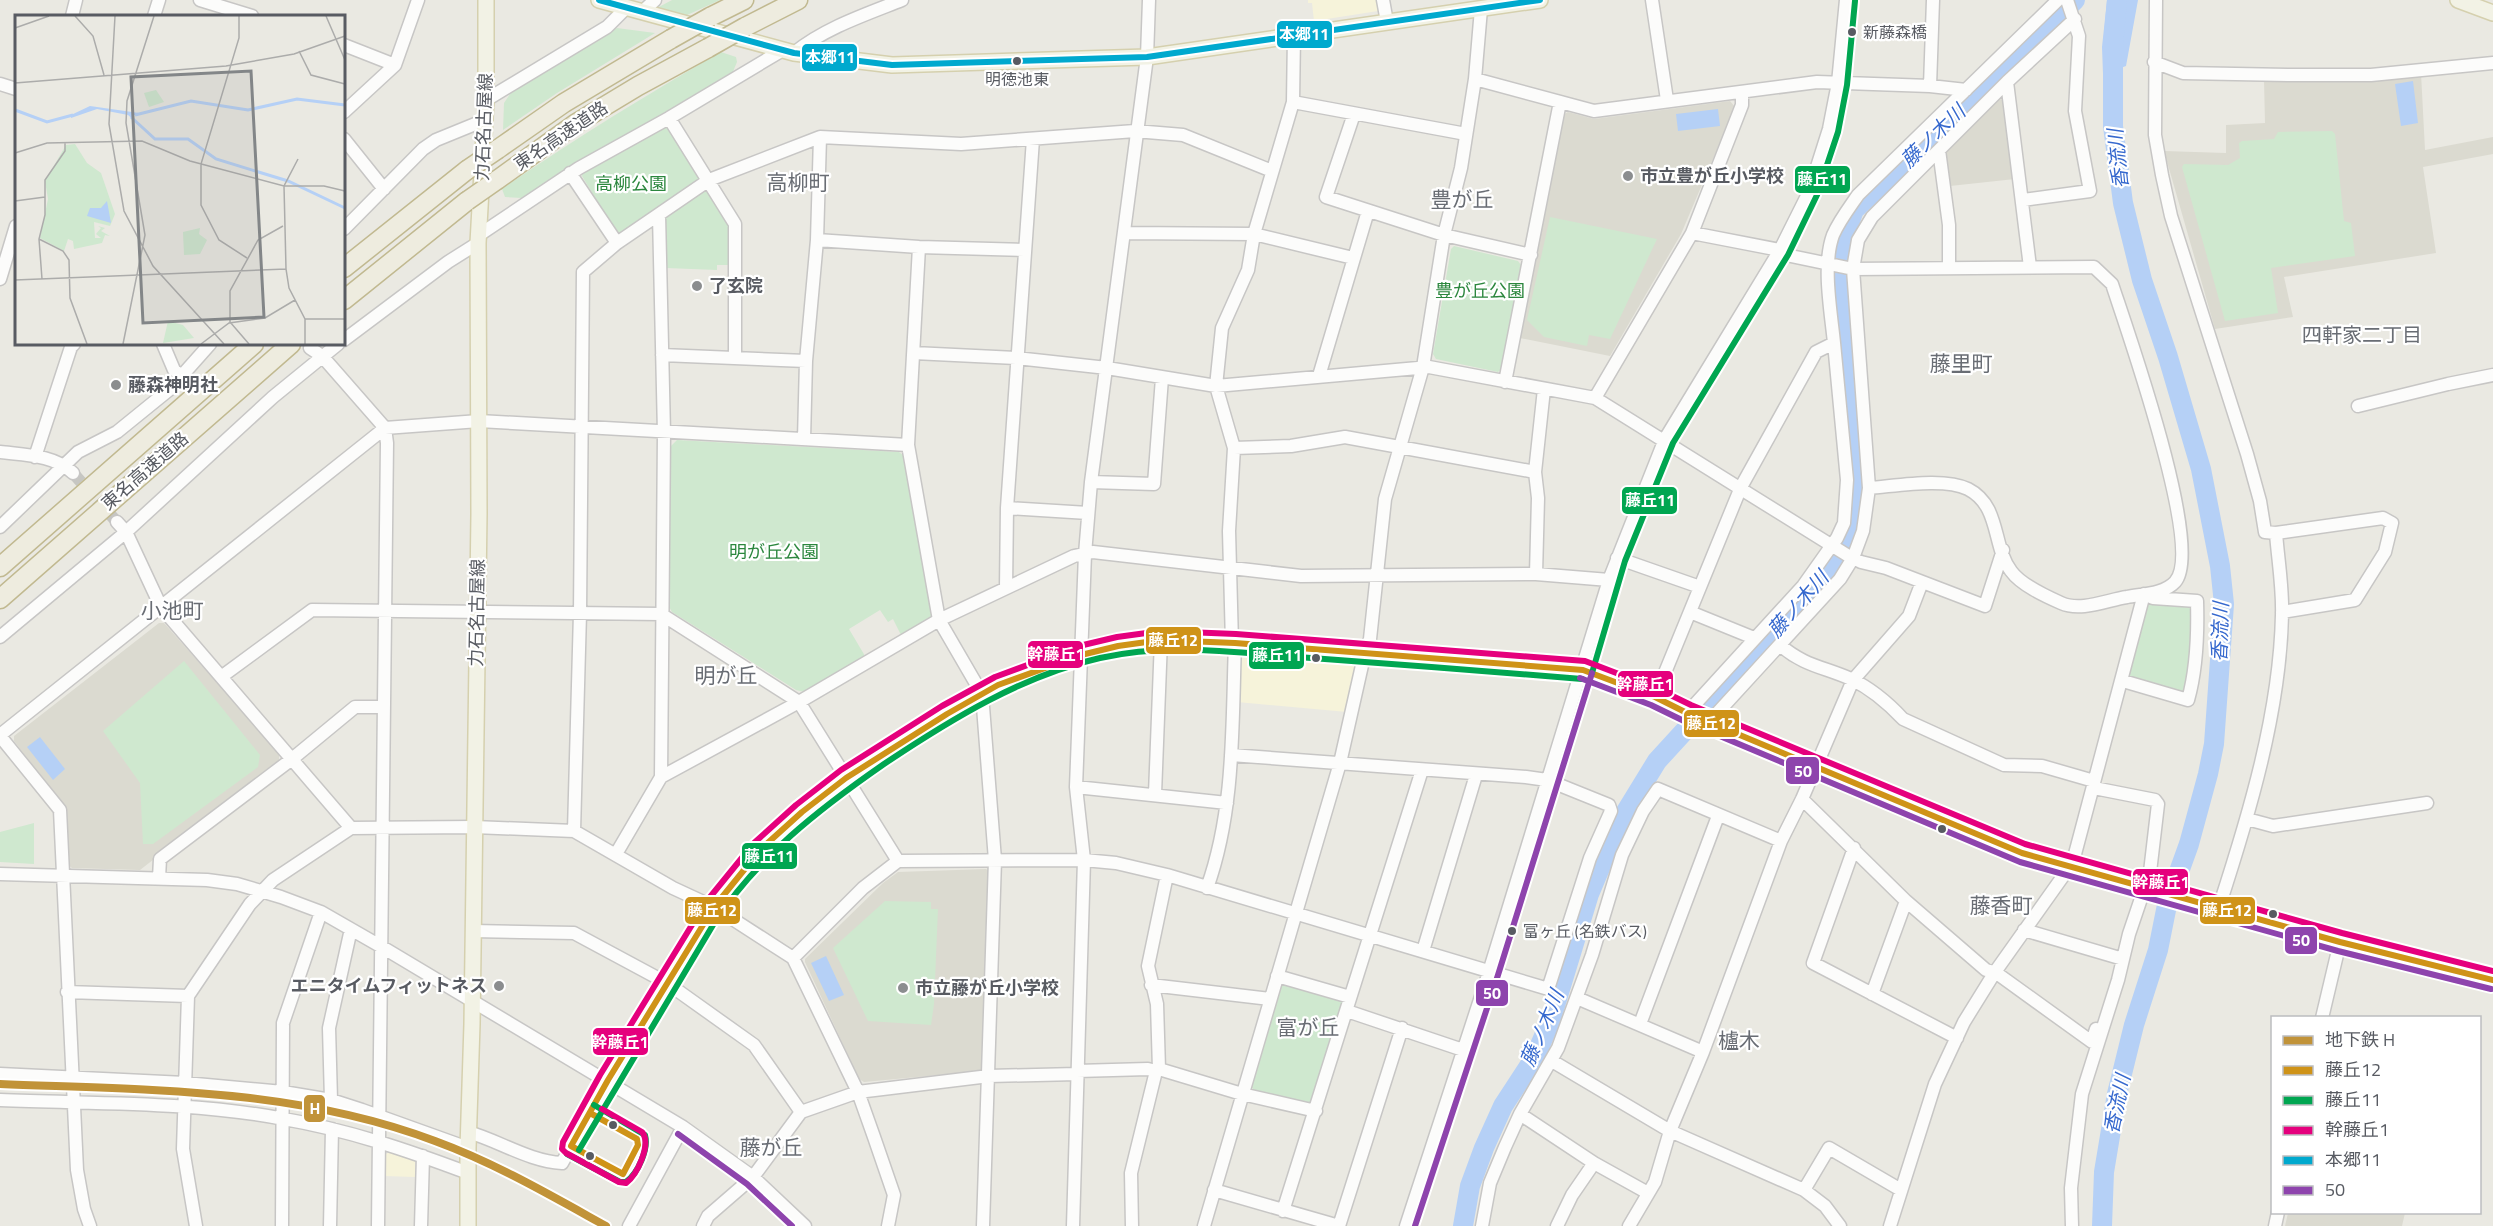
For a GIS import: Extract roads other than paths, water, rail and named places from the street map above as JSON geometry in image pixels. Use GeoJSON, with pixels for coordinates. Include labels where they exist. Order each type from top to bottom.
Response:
{"type":"FeatureCollection","features":[{"type":"Feature","properties":{"kind":"highway","name":"東名高速道路"},"geometry":{"type":"LineString","coordinates":[[345,267],[467,170],[564,103],[671,39],[744,0]]}},
{"type":"Feature","properties":{"kind":"highway","name":"東名高速道路"},"geometry":{"type":"LineString","coordinates":[[345,299],[467,201],[575,124],[638,86],[798,0]]}},
{"type":"Feature","properties":{"kind":"highway","name":"東名高速道路"},"geometry":{"type":"LineString","coordinates":[[0,567],[253,345]]}},
{"type":"Feature","properties":{"kind":"highway","name":"東名高速道路"},"geometry":{"type":"LineString","coordinates":[[0,599],[290,345]]}},
{"type":"Feature","properties":{"kind":"main road","name":"力石名古屋線"},"geometry":{"type":"LineString","coordinates":[[468,1226],[477,611],[479,239],[486,100],[486,0]]}},
{"type":"Feature","properties":{"kind":"main road"},"geometry":{"type":"LineString","coordinates":[[599,0],[788,52],[892,65],[1147,57],[1540,0]]}},
{"type":"Feature","properties":{"kind":"main road"},"geometry":{"type":"LineString","coordinates":[[2458,0],[2493,13]]}},
{"type":"Feature","properties":{"kind":"street"},"geometry":{"type":"LineString","coordinates":[[72,15],[76,0]]}},
{"type":"Feature","properties":{"kind":"street"},"geometry":{"type":"LineString","coordinates":[[154,15],[159,0]]}},
{"type":"Feature","properties":{"kind":"street"},"geometry":{"type":"LineString","coordinates":[[200,0],[249,15]]}},
{"type":"Feature","properties":{"kind":"street"},"geometry":{"type":"LineString","coordinates":[[345,111],[395,65],[418,0]]}},
{"type":"Feature","properties":{"kind":"street"},"geometry":{"type":"LineString","coordinates":[[642,12],[656,0]]}},
{"type":"Feature","properties":{"kind":"street"},"geometry":{"type":"LineString","coordinates":[[345,339],[570,174],[788,52],[842,24],[902,0]]}},
{"type":"Feature","properties":{"kind":"street"},"geometry":{"type":"LineString","coordinates":[[1072,1226],[1084,860],[1076,787],[1085,554],[1091,482],[1125,233],[1135,131],[1147,57],[1149,0]]}},
{"type":"Feature","properties":{"kind":"street"},"geometry":{"type":"LineString","coordinates":[[1383,0],[1387,22]]}},
{"type":"Feature","properties":{"kind":"street"},"geometry":{"type":"LineString","coordinates":[[1652,0],[1667,100]]}},
{"type":"Feature","properties":{"kind":"street"},"geometry":{"type":"LineString","coordinates":[[1406,1226],[1489,972],[1617,558],[1665,439],[1780,250],[1809,192],[1829,129],[1838,83],[1845,0]]}},
{"type":"Feature","properties":{"kind":"street"},"geometry":{"type":"LineString","coordinates":[[1930,86],[1933,0]]}},
{"type":"Feature","properties":{"kind":"street"},"geometry":{"type":"LineString","coordinates":[[1709,722],[1840,579],[1847,491],[1834,343],[1830,266],[1833,236],[1858,195],[2058,0]]}},
{"type":"Feature","properties":{"kind":"street"},"geometry":{"type":"LineString","coordinates":[[2156,0],[2155,135],[2162,175],[2171,216],[2270,532],[2282,612],[2281,648],[2260,765],[2247,819],[2219,907]]}},
{"type":"Feature","properties":{"kind":"street"},"geometry":{"type":"LineString","coordinates":[[486,100],[607,27],[626,8]]}},
{"type":"Feature","properties":{"kind":"street"},"geometry":{"type":"LineString","coordinates":[[1687,713],[1803,586],[1863,531],[1869,488],[1851,269],[1858,240],[1872,217],[2007,82],[2070,8]]}},
{"type":"Feature","properties":{"kind":"street"},"geometry":{"type":"LineString","coordinates":[[2023,200],[2090,191],[2074,111],[2079,36],[2070,8]]}},
{"type":"Feature","properties":{"kind":"street"},"geometry":{"type":"LineString","coordinates":[[1204,1226],[1340,763],[1365,652],[1370,639],[1386,498],[1423,367],[1444,235],[1461,168],[1475,79],[1480,9]]}},
{"type":"Feature","properties":{"kind":"street"},"geometry":{"type":"LineString","coordinates":[[1207,888],[1223,832],[1227,803],[1231,755],[1234,643],[1229,531],[1234,448],[1216,386],[1222,328],[1248,270],[1254,234],[1293,102],[1294,35]]}},
{"type":"Feature","properties":{"kind":"street"},"geometry":{"type":"LineString","coordinates":[[345,45],[395,65]]}},
{"type":"Feature","properties":{"kind":"street"},"geometry":{"type":"LineString","coordinates":[[2154,62],[2183,73],[2281,75],[2371,75],[2493,63]]}},
{"type":"Feature","properties":{"kind":"street"},"geometry":{"type":"LineString","coordinates":[[1475,79],[1594,111],[1817,82],[1930,86],[1966,90]]}},
{"type":"Feature","properties":{"kind":"street"},"geometry":{"type":"LineString","coordinates":[[2007,82],[2030,267]]}},
{"type":"Feature","properties":{"kind":"street"},"geometry":{"type":"LineString","coordinates":[[0,84],[15,89]]}},
{"type":"Feature","properties":{"kind":"street"},"geometry":{"type":"LineString","coordinates":[[1595,398],[1692,233],[1742,105],[1742,92]]}},
{"type":"Feature","properties":{"kind":"street"},"geometry":{"type":"LineString","coordinates":[[1293,102],[1466,134]]}},
{"type":"Feature","properties":{"kind":"street"},"geometry":{"type":"LineString","coordinates":[[1505,382],[1560,102]]}},
{"type":"Feature","properties":{"kind":"street"},"geometry":{"type":"LineString","coordinates":[[1354,114],[1326,197],[1444,235],[1531,255]]}},
{"type":"Feature","properties":{"kind":"street"},"geometry":{"type":"LineString","coordinates":[[669,118],[735,225],[735,357]]}},
{"type":"Feature","properties":{"kind":"street"},"geometry":{"type":"LineString","coordinates":[[345,228],[423,149],[436,140],[485,120]]}},
{"type":"Feature","properties":{"kind":"street"},"geometry":{"type":"LineString","coordinates":[[574,831],[580,613],[583,272],[617,243],[709,180],[820,137],[961,144],[1135,131],[1183,135],[1272,171]]}},
{"type":"Feature","properties":{"kind":"street"},"geometry":{"type":"LineString","coordinates":[[804,439],[806,361],[817,240],[820,137]]}},
{"type":"Feature","properties":{"kind":"street"},"geometry":{"type":"LineString","coordinates":[[1006,588],[1007,508],[1016,358],[1033,139]]}},
{"type":"Feature","properties":{"kind":"street"},"geometry":{"type":"LineString","coordinates":[[345,140],[384,189]]}},
{"type":"Feature","properties":{"kind":"street"},"geometry":{"type":"LineString","coordinates":[[1939,150],[1949,225],[1949,267]]}},
{"type":"Feature","properties":{"kind":"street"},"geometry":{"type":"LineString","coordinates":[[570,174],[617,243]]}},
{"type":"Feature","properties":{"kind":"street"},"geometry":{"type":"LineString","coordinates":[[1319,376],[1368,211]]}},
{"type":"Feature","properties":{"kind":"street"},"geometry":{"type":"LineString","coordinates":[[616,854],[661,777],[664,433],[659,214]]}},
{"type":"Feature","properties":{"kind":"street"},"geometry":{"type":"LineString","coordinates":[[0,279],[5,243],[15,228]]}},
{"type":"Feature","properties":{"kind":"street"},"geometry":{"type":"LineString","coordinates":[[1125,233],[1254,234],[1353,258]]}},
{"type":"Feature","properties":{"kind":"street"},"geometry":{"type":"LineString","coordinates":[[1692,233],[1780,250],[1786,255],[1851,269],[2094,267],[2112,284],[2172,481],[2180,538],[2181,567],[2175,582],[2159,591],[2081,606],[2063,604],[2021,581],[2010,571],[1990,512],[1982,499],[1969,489],[1957,484],[1869,488]]}},
{"type":"Feature","properties":{"kind":"street"},"geometry":{"type":"LineString","coordinates":[[817,240],[919,247],[1024,250]]}},
{"type":"Feature","properties":{"kind":"street"},"geometry":{"type":"LineString","coordinates":[[919,247],[908,446],[939,620],[982,694],[995,860],[983,1226]]}},
{"type":"Feature","properties":{"kind":"street"},"geometry":{"type":"LineString","coordinates":[[1655,697],[1740,487],[1816,352],[1834,343]]}},
{"type":"Feature","properties":{"kind":"street"},"geometry":{"type":"LineString","coordinates":[[35,457],[70,347],[73,345]]}},
{"type":"Feature","properties":{"kind":"street"},"geometry":{"type":"LineString","coordinates":[[163,345],[174,370],[182,376]]}},
{"type":"Feature","properties":{"kind":"street"},"geometry":{"type":"LineString","coordinates":[[0,527],[78,452],[117,432],[170,389],[209,345]]}},
{"type":"Feature","properties":{"kind":"street"},"geometry":{"type":"LineString","coordinates":[[0,637],[122,527],[337,345]]}},
{"type":"Feature","properties":{"kind":"street"},"geometry":{"type":"LineString","coordinates":[[310,348],[322,356],[385,428],[387,443],[378,1226]]}},
{"type":"Feature","properties":{"kind":"street"},"geometry":{"type":"LineString","coordinates":[[914,353],[1016,358],[1107,368],[1216,386],[1423,367],[1595,398],[1665,439],[1842,552],[1985,606],[2002,550]]}},
{"type":"Feature","properties":{"kind":"street"},"geometry":{"type":"LineString","coordinates":[[662,355],[806,361]]}},
{"type":"Feature","properties":{"kind":"street"},"geometry":{"type":"LineString","coordinates":[[2358,406],[2493,375]]}},
{"type":"Feature","properties":{"kind":"street"},"geometry":{"type":"LineString","coordinates":[[1091,482],[1154,484],[1162,378]]}},
{"type":"Feature","properties":{"kind":"street"},"geometry":{"type":"LineString","coordinates":[[1536,574],[1538,498],[1534,472],[1544,389]]}},
{"type":"Feature","properties":{"kind":"street"},"geometry":{"type":"LineString","coordinates":[[90,1226],[84,1209],[77,1170],[67,992],[65,876],[60,810],[0,735],[385,428],[479,422],[908,446]]}},
{"type":"Feature","properties":{"kind":"street"},"geometry":{"type":"LineString","coordinates":[[1234,448],[1291,446],[1346,437],[1534,472]]}},
{"type":"Feature","properties":{"kind":"street"},"geometry":{"type":"LineString","coordinates":[[0,452],[64,464],[73,473]]}},
{"type":"Feature","properties":{"kind":"street"},"geometry":{"type":"LineString","coordinates":[[1007,508],[1088,513]]}},
{"type":"Feature","properties":{"kind":"street"},"geometry":{"type":"LineString","coordinates":[[2270,532],[2383,518],[2392,523],[2385,552],[2355,600],[2282,612]]}},
{"type":"Feature","properties":{"kind":"street"},"geometry":{"type":"LineString","coordinates":[[122,527],[161,607],[351,828]]}},
{"type":"Feature","properties":{"kind":"street"},"geometry":{"type":"LineString","coordinates":[[661,777],[799,702],[939,620],[1074,556],[1093,552],[1300,576],[1536,574],[1610,580]]}},
{"type":"Feature","properties":{"kind":"street"},"geometry":{"type":"LineString","coordinates":[[1617,558],[1700,587]]}},
{"type":"Feature","properties":{"kind":"street"},"geometry":{"type":"LineString","coordinates":[[1629,1226],[1654,1182],[1670,1131],[1703,1052],[1781,842],[1853,680],[1908,616],[1922,582]]}},
{"type":"Feature","properties":{"kind":"street"},"geometry":{"type":"LineString","coordinates":[[1890,1226],[1935,1083],[1957,1038],[1995,972],[2071,865],[2123,681],[2144,594]]}},
{"type":"Feature","properties":{"kind":"street"},"geometry":{"type":"LineString","coordinates":[[2123,681],[2188,700],[2192,685],[2198,628],[2197,601],[2153,598],[2144,594]]}},
{"type":"Feature","properties":{"kind":"street"},"geometry":{"type":"LineString","coordinates":[[221,677],[312,610],[661,614],[799,702],[898,861]]}},
{"type":"Feature","properties":{"kind":"street"},"geometry":{"type":"LineString","coordinates":[[1690,612],[1754,638]]}},
{"type":"Feature","properties":{"kind":"street"},"geometry":{"type":"LineString","coordinates":[[1155,794],[1161,640]]}},
{"type":"Feature","properties":{"kind":"street"},"geometry":{"type":"LineString","coordinates":[[468,1132],[487,1137],[540,1161],[562,1163],[608,1080],[714,907],[761,849],[802,812],[846,778],[982,694],[1024,675],[1081,655],[1118,646],[1161,640],[1365,652],[1583,670],[1655,697],[1687,713],[2022,853],[2201,901],[2340,942],[2493,980]]}},
{"type":"Feature","properties":{"kind":"street"},"geometry":{"type":"LineString","coordinates":[[1780,645],[1795,658],[1853,680],[1893,708],[1903,719],[2004,765],[2042,766],[2094,784],[2155,800],[2158,804],[2153,857],[2147,887],[2122,959],[2118,981],[2082,1094],[2071,1188],[2072,1226]]}},
{"type":"Feature","properties":{"kind":"street"},"geometry":{"type":"LineString","coordinates":[[159,878],[160,860],[292,759],[355,707],[383,707]]}},
{"type":"Feature","properties":{"kind":"street"},"geometry":{"type":"LineString","coordinates":[[793,958],[863,888],[898,861],[1084,860],[1116,863],[1167,875],[1489,972],[1545,988],[1549,986],[1590,858],[1611,811],[1609,806],[1547,780],[1231,755]]}},
{"type":"Feature","properties":{"kind":"street"},"geometry":{"type":"LineString","coordinates":[[1283,1211],[1422,770]]}},
{"type":"Feature","properties":{"kind":"street"},"geometry":{"type":"LineString","coordinates":[[1423,951],[1476,775]]}},
{"type":"Feature","properties":{"kind":"street"},"geometry":{"type":"LineString","coordinates":[[1076,787],[1227,803]]}},
{"type":"Feature","properties":{"kind":"street"},"geometry":{"type":"LineString","coordinates":[[1482,1226],[1490,1183],[1520,1114],[1552,1061],[1577,998],[1622,855],[1643,811],[1658,789],[1781,842]]}},
{"type":"Feature","properties":{"kind":"street"},"geometry":{"type":"LineString","coordinates":[[1802,799],[1906,901],[1986,970],[1995,972],[2092,1042],[2111,980],[2118,981]]}},
{"type":"Feature","properties":{"kind":"street"},"geometry":{"type":"LineString","coordinates":[[2247,819],[2273,826],[2427,803]]}},
{"type":"Feature","properties":{"kind":"street"},"geometry":{"type":"LineString","coordinates":[[1640,1024],[1718,816]]}},
{"type":"Feature","properties":{"kind":"street"},"geometry":{"type":"LineString","coordinates":[[196,1226],[183,1149],[188,996],[261,890],[351,828],[474,827],[574,831],[673,888],[714,907],[793,958],[858,1092],[894,1195],[888,1226]]}},
{"type":"Feature","properties":{"kind":"street"},"geometry":{"type":"LineString","coordinates":[[1854,848],[1813,963],[1957,1038]]}},
{"type":"Feature","properties":{"kind":"street"},"geometry":{"type":"LineString","coordinates":[[0,874],[159,878],[217,882],[261,890],[321,912],[608,1080],[683,1127],[753,1177],[805,1226]]}},
{"type":"Feature","properties":{"kind":"street"},"geometry":{"type":"LineString","coordinates":[[1132,1226],[1131,1173],[1157,1070],[1157,1004],[1148,966],[1167,875]]}},
{"type":"Feature","properties":{"kind":"street"},"geometry":{"type":"LineString","coordinates":[[1872,994],[1906,901]]}},
{"type":"Feature","properties":{"kind":"street"},"geometry":{"type":"LineString","coordinates":[[282,1226],[283,1023],[321,912]]}},
{"type":"Feature","properties":{"kind":"street"},"geometry":{"type":"LineString","coordinates":[[331,1100],[330,1020],[351,929]]}},
{"type":"Feature","properties":{"kind":"street"},"geometry":{"type":"LineString","coordinates":[[2024,930],[2122,959]]}},
{"type":"Feature","properties":{"kind":"street"},"geometry":{"type":"LineString","coordinates":[[472,931],[574,933],[667,983],[754,1045],[801,1112]]}},
{"type":"Feature","properties":{"kind":"street"},"geometry":{"type":"LineString","coordinates":[[2322,1016],[2340,942]]}},
{"type":"Feature","properties":{"kind":"street"},"geometry":{"type":"LineString","coordinates":[[1277,976],[1350,997]]}},
{"type":"Feature","properties":{"kind":"street"},"geometry":{"type":"LineString","coordinates":[[1151,985],[1270,999]]}},
{"type":"Feature","properties":{"kind":"street"},"geometry":{"type":"LineString","coordinates":[[67,992],[188,996]]}},
{"type":"Feature","properties":{"kind":"street"},"geometry":{"type":"LineString","coordinates":[[1577,998],[1703,1052]]}},
{"type":"Feature","properties":{"kind":"street"},"geometry":{"type":"LineString","coordinates":[[1347,1011],[1463,1050]]}},
{"type":"Feature","properties":{"kind":"street"},"geometry":{"type":"LineString","coordinates":[[1214,1190],[1317,1224],[1339,1226],[1402,1028]]}},
{"type":"Feature","properties":{"kind":"street"},"geometry":{"type":"LineString","coordinates":[[1552,1061],[1670,1131],[1804,1190],[1825,1206],[1840,1226]]}},
{"type":"Feature","properties":{"kind":"street"},"geometry":{"type":"LineString","coordinates":[[703,1226],[708,1216],[753,1177],[801,1112],[858,1092],[989,1076],[1148,1069],[1316,1111]]}},
{"type":"Feature","properties":{"kind":"street"},"geometry":{"type":"LineString","coordinates":[[0,1074],[185,1083],[283,1092],[331,1100],[468,1148]]}},
{"type":"Feature","properties":{"kind":"street"},"geometry":{"type":"LineString","coordinates":[[0,1100],[184,1107],[283,1118],[332,1128],[380,1142],[468,1173]]}},
{"type":"Feature","properties":{"kind":"street"},"geometry":{"type":"LineString","coordinates":[[1520,1114],[1594,1163],[1648,1193]]}},
{"type":"Feature","properties":{"kind":"street"},"geometry":{"type":"LineString","coordinates":[[629,1226],[683,1127]]}},
{"type":"Feature","properties":{"kind":"street"},"geometry":{"type":"LineString","coordinates":[[330,1226],[332,1128]]}},
{"type":"Feature","properties":{"kind":"street"},"geometry":{"type":"LineString","coordinates":[[1804,1190],[1829,1148],[1901,1190]]}},
{"type":"Feature","properties":{"kind":"street"},"geometry":{"type":"LineString","coordinates":[[421,1226],[423,1156]]}},
{"type":"Feature","properties":{"kind":"street"},"geometry":{"type":"LineString","coordinates":[[1557,1226],[1572,1195],[1594,1163]]}},
{"type":"Feature","properties":{"kind":"water"},"geometry":{"type":"Polygon","coordinates":[[[2107,0],[2138,0],[2126,66],[2103,74],[2102,47],[2107,0]]]}},
{"type":"Feature","properties":{"kind":"water"},"geometry":{"type":"Polygon","coordinates":[[[2413,81],[2418,123],[2401,126],[2395,84],[2413,81]]]}},
{"type":"Feature","properties":{"kind":"water"},"geometry":{"type":"Polygon","coordinates":[[[1718,109],[1720,126],[1678,131],[1676,114],[1718,109]]]}},
{"type":"Feature","properties":{"kind":"water"},"geometry":{"type":"Polygon","coordinates":[[[40,737],[65,769],[53,780],[27,747],[40,737]]]}},
{"type":"Feature","properties":{"kind":"water"},"geometry":{"type":"Polygon","coordinates":[[[826,956],[844,995],[829,1001],[811,963],[826,956]]]}},
{"type":"Feature","properties":{"kind":"waterway","name":"藤ノ木川"},"geometry":{"type":"LineString","coordinates":[[1463,1226],[1470,1186],[1484,1148],[1503,1106],[1535,1057],[1550,1022],[1589,894],[1619,823],[1657,761],[1819,584],[1841,552],[1852,521],[1854,490],[1840,320],[1839,270],[1844,237],[1854,210],[2075,0]]}},
{"type":"Feature","properties":{"kind":"waterway","name":"香流川"},"geometry":{"type":"LineString","coordinates":[[2102,1226],[2104,1172],[2117,1094],[2134,1025],[2158,950],[2167,905],[2189,844],[2214,744],[2224,604],[2220,566],[2201,469],[2168,357],[2142,280],[2123,203],[2113,126],[2113,46],[2117,0]]}},
{"type":"Feature","properties":{"kind":"tunnel"},"geometry":{"type":"LineString","coordinates":[[73,473],[117,522]]}},
{"type":"Feature","properties":{"kind":"metro line","name":"H"},"geometry":{"type":"LineString","coordinates":[[0,1084],[220,1095],[275,1101],[329,1111],[382,1124],[435,1141],[479,1159],[606,1226]]}},
{"type":"Feature","properties":{"kind":"place","name":"新藤森橋"},"geometry":{"type":"Point","coordinates":[1852,32]}},
{"type":"Feature","properties":{"kind":"place","name":"明徳池東"},"geometry":{"type":"Point","coordinates":[1017,61]}},
{"type":"Feature","properties":{"kind":"place","name":"市立豊が丘小学校"},"geometry":{"type":"Point","coordinates":[1628,176]}},
{"type":"Feature","properties":{"kind":"place","name":"了玄院"},"geometry":{"type":"Point","coordinates":[697,286]}},
{"type":"Feature","properties":{"kind":"place","name":"藤森神明社"},"geometry":{"type":"Point","coordinates":[116,385]}},
{"type":"Feature","properties":{"kind":"place","name":"富ヶ丘 (名鉄バス)"},"geometry":{"type":"Point","coordinates":[1512,931]}},
{"type":"Feature","properties":{"kind":"place","name":"エニタイムフィットネス"},"geometry":{"type":"Point","coordinates":[499,986]}},
{"type":"Feature","properties":{"kind":"place","name":"市立藤が丘小学校"},"geometry":{"type":"Point","coordinates":[903,988]}},
{"type":"Feature","properties":{"kind":"district","name":"高柳町"},"geometry":{"type":"Point","coordinates":[798,183]}},
{"type":"Feature","properties":{"kind":"district","name":"豊が丘"},"geometry":{"type":"Point","coordinates":[1462,200]}},
{"type":"Feature","properties":{"kind":"district","name":"四軒家二丁目"},"geometry":{"type":"Point","coordinates":[2362,335]}},
{"type":"Feature","properties":{"kind":"district","name":"藤里町"},"geometry":{"type":"Point","coordinates":[1961,364]}},
{"type":"Feature","properties":{"kind":"district","name":"小池町"},"geometry":{"type":"Point","coordinates":[172,611]}},
{"type":"Feature","properties":{"kind":"district","name":"明が丘"},"geometry":{"type":"Point","coordinates":[726,676]}},
{"type":"Feature","properties":{"kind":"district","name":"藤香町"},"geometry":{"type":"Point","coordinates":[2001,906]}},
{"type":"Feature","properties":{"kind":"district","name":"富が丘"},"geometry":{"type":"Point","coordinates":[1308,1028]}},
{"type":"Feature","properties":{"kind":"district","name":"櫨木"},"geometry":{"type":"Point","coordinates":[1739,1041]}},
{"type":"Feature","properties":{"kind":"district","name":"藤が丘"},"geometry":{"type":"Point","coordinates":[771,1148]}},
{"type":"Feature","properties":{"kind":"park label","name":"高柳公園"},"geometry":{"type":"Point","coordinates":[631,184]}},
{"type":"Feature","properties":{"kind":"park label","name":"豊が丘公園"},"geometry":{"type":"Point","coordinates":[1480,291]}},
{"type":"Feature","properties":{"kind":"park label","name":"明が丘公園"},"geometry":{"type":"Point","coordinates":[774,552]}}]}
